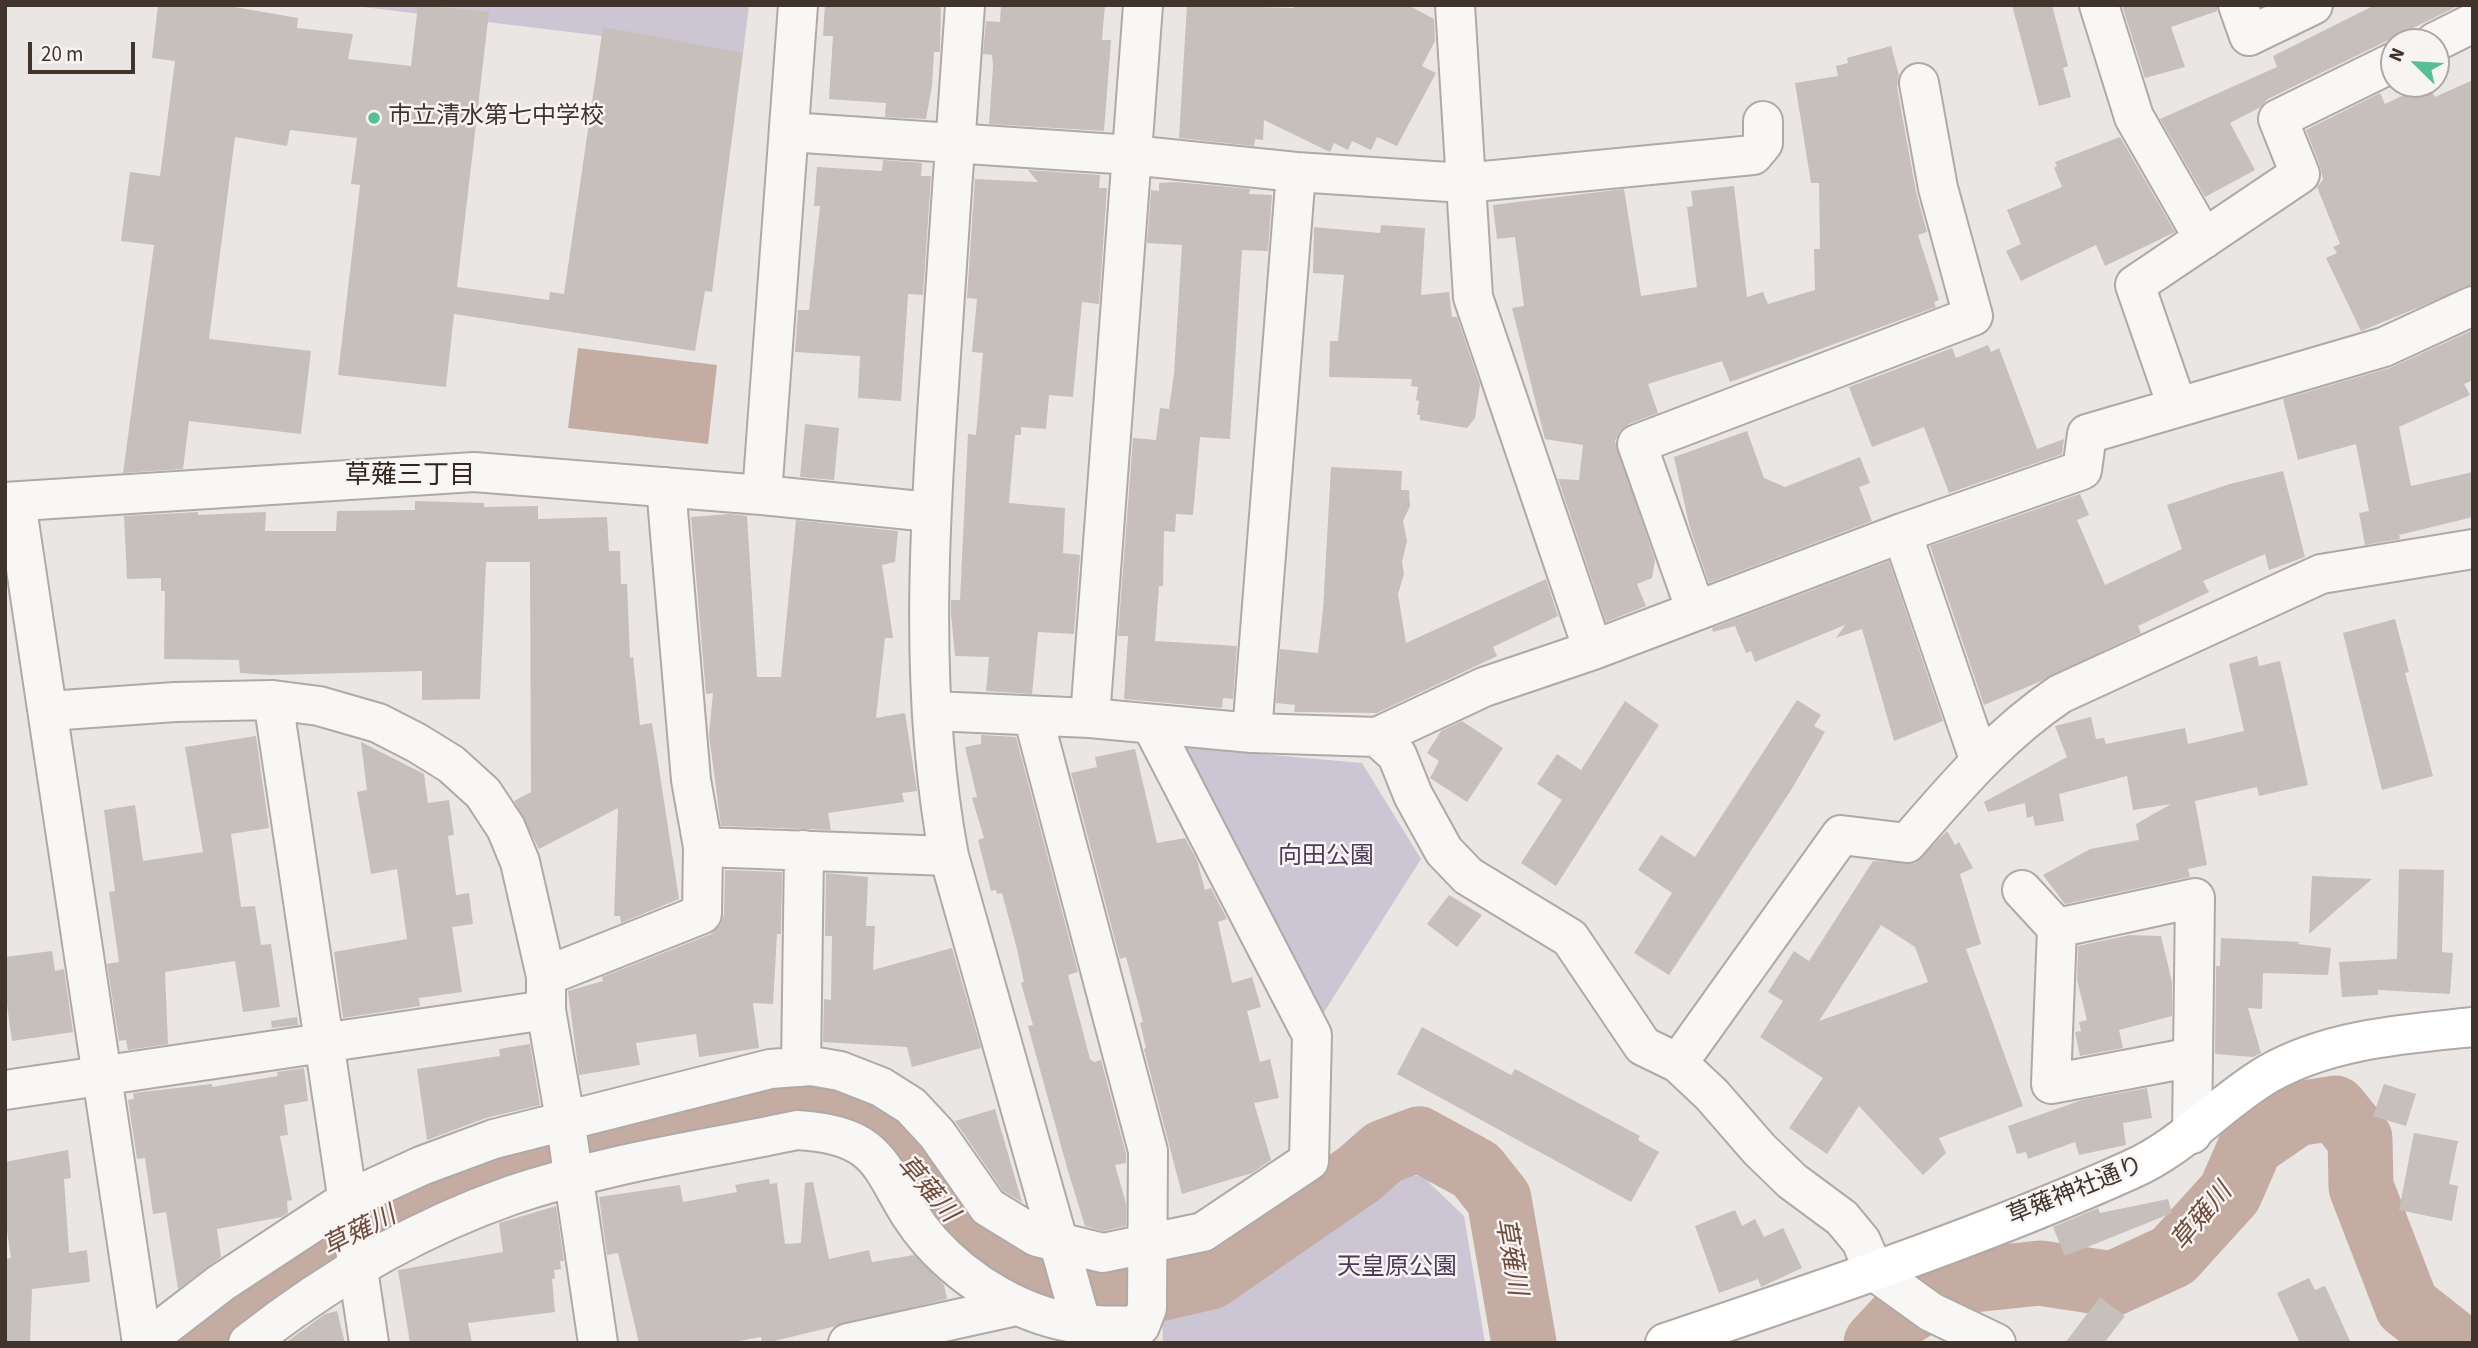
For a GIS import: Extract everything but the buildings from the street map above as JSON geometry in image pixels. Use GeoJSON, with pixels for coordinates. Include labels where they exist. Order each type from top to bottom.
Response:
{"type":"FeatureCollection","features":[{"type":"Feature","properties":{"kind":"street"},"geometry":{"type":"LineString","coordinates":[[762,495],[798,5]]}},
{"type":"Feature","properties":{"kind":"street"},"geometry":{"type":"LineString","coordinates":[[965,5],[930,512],[933,712],[939,804],[949,856],[1084,1333]]}},
{"type":"Feature","properties":{"kind":"street"},"geometry":{"type":"LineString","coordinates":[[1090,719],[1143,5]]}},
{"type":"Feature","properties":{"kind":"street"},"geometry":{"type":"LineString","coordinates":[[1455,5],[1473,297],[1593,650]]}},
{"type":"Feature","properties":{"kind":"street"},"geometry":{"type":"LineString","coordinates":[[2099,5],[2134,117],[2203,239]]}},
{"type":"Feature","properties":{"kind":"street"},"geometry":{"type":"LineString","coordinates":[[2238,5],[2249,36],[2314,5]]}},
{"type":"Feature","properties":{"kind":"street"},"geometry":{"type":"LineString","coordinates":[[2450,34],[2473,23]]}},
{"type":"Feature","properties":{"kind":"street"},"geometry":{"type":"LineString","coordinates":[[2177,406],[2135,285],[2300,174],[2278,119],[2380,69]]}},
{"type":"Feature","properties":{"kind":"street"},"geometry":{"type":"LineString","coordinates":[[1696,611],[1637,444],[1973,316],[1938,188],[1919,83]]}},
{"type":"Feature","properties":{"kind":"street"},"geometry":{"type":"LineString","coordinates":[[789,132],[1131,155],[1296,172],[1464,183],[1753,155],[1763,143],[1763,121]]}},
{"type":"Feature","properties":{"kind":"street"},"geometry":{"type":"LineString","coordinates":[[1252,733],[1296,172]]}},
{"type":"Feature","properties":{"kind":"street"},"geometry":{"type":"LineString","coordinates":[[933,712],[1090,719],[1252,733],[1377,737],[1484,687],[1593,650],[1902,533],[2082,470],[2087,434],[2384,347],[2473,306]]}},
{"type":"Feature","properties":{"kind":"street"},"geometry":{"type":"LineString","coordinates":[[930,512],[762,495],[474,472],[11,502],[49,711],[142,1343],[221,1283],[347,1200],[494,1139],[770,1069],[801,1067],[840,1070],[881,1087],[911,1105],[937,1134],[988,1207],[1014,1226],[1060,1244],[1103,1253],[1148,1246],[1203,1232],[1309,1161],[1312,1035],[1151,724]]}},
{"type":"Feature","properties":{"kind":"street"},"geometry":{"type":"LineString","coordinates":[[5,1090],[324,1043],[546,993],[702,914],[703,847],[691,780],[666,487]]}},
{"type":"Feature","properties":{"kind":"street"},"geometry":{"type":"LineString","coordinates":[[1902,533],[1979,760]]}},
{"type":"Feature","properties":{"kind":"street"},"geometry":{"type":"LineString","coordinates":[[1678,1063],[1841,835],[1907,843],[1979,760],[2023,719],[2060,694],[2321,574],[2473,549]]}},
{"type":"Feature","properties":{"kind":"street"},"geometry":{"type":"LineString","coordinates":[[49,711],[176,702],[273,700],[319,706],[378,723],[451,764],[483,793],[506,828],[520,862],[546,993],[598,1343]]}},
{"type":"Feature","properties":{"kind":"street"},"geometry":{"type":"LineString","coordinates":[[273,700],[369,1343]]}},
{"type":"Feature","properties":{"kind":"street"},"geometry":{"type":"LineString","coordinates":[[248,1343],[358,1265],[511,1195],[573,1178],[797,1130],[824,1132],[872,1152],[930,1241],[968,1276],[1016,1306],[1084,1333],[1140,1326],[1146,1308],[1148,1151],[1033,716]]}},
{"type":"Feature","properties":{"kind":"street"},"geometry":{"type":"LineString","coordinates":[[1377,737],[1397,755],[1413,795],[1444,851],[1468,876],[1570,938],[1643,1046],[1678,1063],[1712,1095],[1759,1149],[1792,1181],[1842,1218],[1861,1241],[1874,1271],[1919,1305],[1996,1343]]}},
{"type":"Feature","properties":{"kind":"street"},"geometry":{"type":"LineString","coordinates":[[703,847],[949,856]]}},
{"type":"Feature","properties":{"kind":"street"},"geometry":{"type":"LineString","coordinates":[[801,1067],[804,850]]}},
{"type":"Feature","properties":{"kind":"street"},"geometry":{"type":"LineString","coordinates":[[2022,890],[2057,928],[2051,1084],[2193,1057]]}},
{"type":"Feature","properties":{"kind":"street"},"geometry":{"type":"LineString","coordinates":[[2057,928],[2195,898],[2192,1134]]}},
{"type":"Feature","properties":{"kind":"street","name":"草薙神社通り"},"geometry":{"type":"LineString","coordinates":[[1665,1343],[1874,1271],[2103,1183],[2153,1160],[2192,1134],[2269,1074],[2320,1052],[2384,1037],[2473,1027]]}},
{"type":"Feature","properties":{"kind":"street"},"geometry":{"type":"LineString","coordinates":[[848,1343],[1016,1306]]}},
{"type":"Feature","properties":{"kind":"green space"},"geometry":{"type":"Polygon","coordinates":[[[347,5],[749,5],[743,53],[347,5]]]}},
{"type":"Feature","properties":{"kind":"green space","name":"向田公園"},"geometry":{"type":"Polygon","coordinates":[[[1181,747],[1362,763],[1421,859],[1319,1020],[1181,747]]]}},
{"type":"Feature","properties":{"kind":"green space","name":"天皇原公園"},"geometry":{"type":"Polygon","coordinates":[[[1403,1175],[1422,1176],[1464,1216],[1485,1343],[1163,1343],[1162,1319],[1237,1289],[1403,1175]]]}},
{"type":"Feature","properties":{"kind":"shaded area"},"geometry":{"type":"Polygon","coordinates":[[[578,348],[717,365],[708,444],[568,428],[578,348]]]}},
{"type":"Feature","properties":{"kind":"waterway","name":"草薙川"},"geometry":{"type":"LineString","coordinates":[[204,1343],[322,1251],[479,1173],[804,1095],[861,1109],[933,1206],[986,1250],[1068,1293],[1120,1298],[1210,1277],[1359,1174],[1384,1152],[1419,1139],[1476,1170],[1499,1199],[1524,1343]]}},
{"type":"Feature","properties":{"kind":"waterway","name":"草薙川"},"geometry":{"type":"LineString","coordinates":[[1876,1343],[1901,1316],[1954,1282],[2040,1273],[2112,1284],[2173,1256],[2230,1193],[2251,1145],[2296,1114],[2335,1108],[2360,1139],[2361,1187],[2407,1306],[2454,1343]]}},
{"type":"Feature","properties":{"kind":"place","name":"市立清水第七中学校"},"geometry":{"type":"Point","coordinates":[374,118]}},
{"type":"Feature","properties":{"kind":"district","name":"草薙三丁目"},"geometry":{"type":"Point","coordinates":[410,477]}}]}
